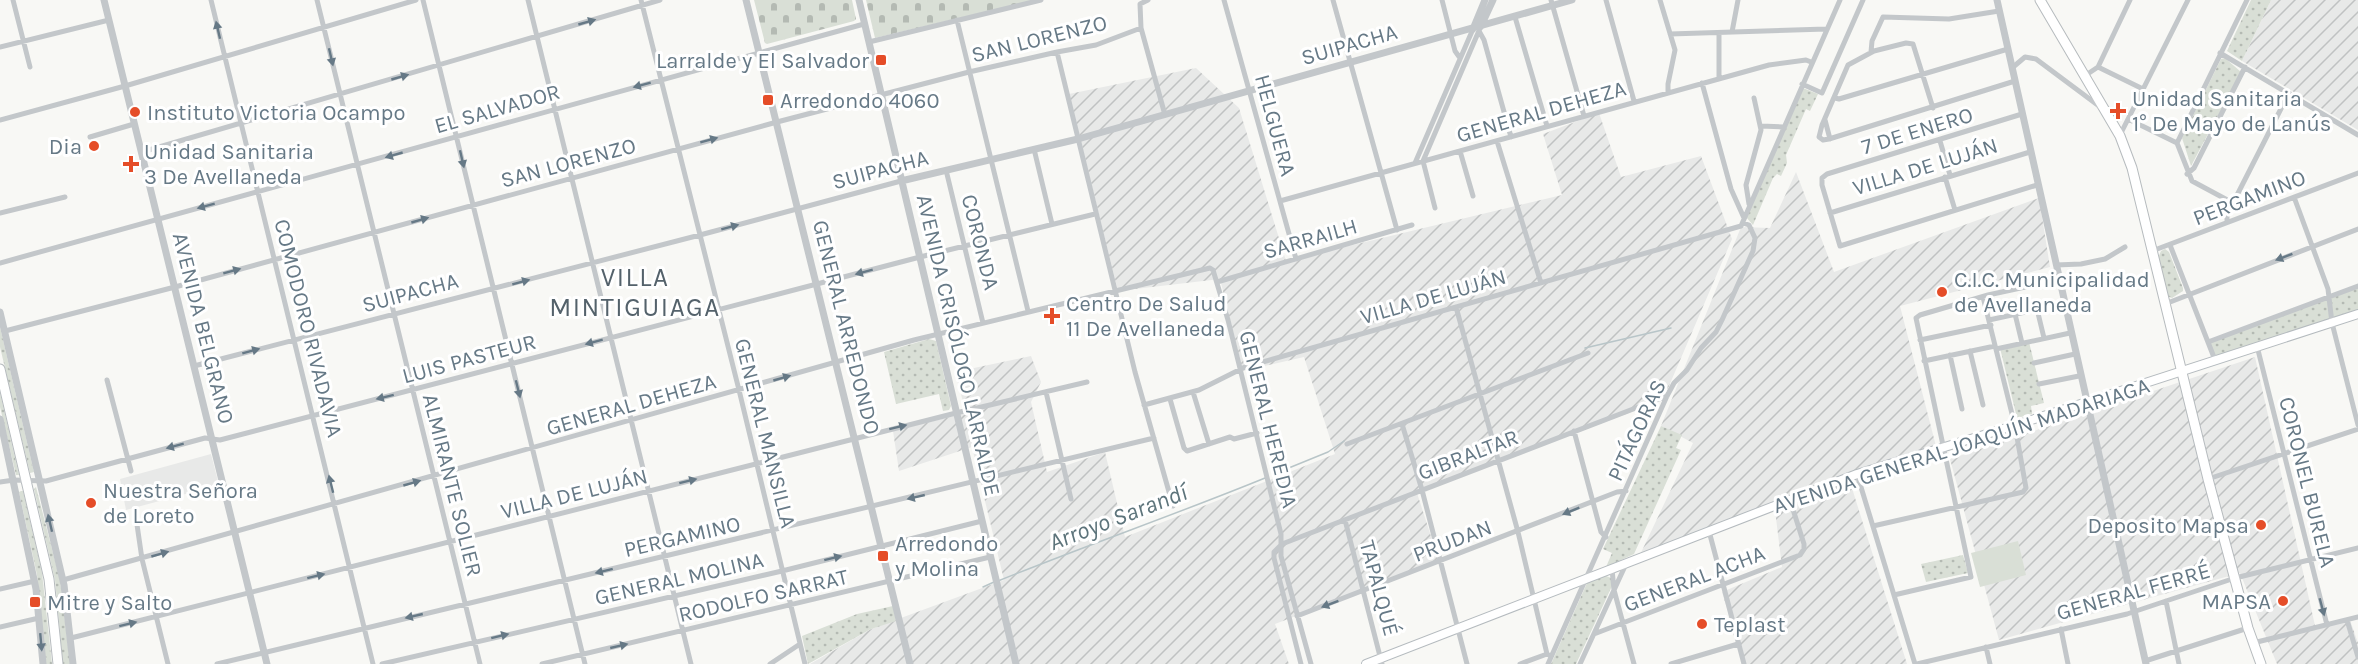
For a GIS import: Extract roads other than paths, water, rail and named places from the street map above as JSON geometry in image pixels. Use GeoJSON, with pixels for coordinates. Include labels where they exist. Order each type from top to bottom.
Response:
{"type":"FeatureCollection","features":[{"type":"Feature","properties":{"kind":"main road"},"geometry":{"type":"LineString","coordinates":[[2040,0],[2120,136],[2132,168],[2208,479],[2248,628],[2261,664]]}},
{"type":"Feature","properties":{"kind":"main road","name":"AVENIDA GENERAL JOAQUÍN MADARIAGA"},"geometry":{"type":"LineString","coordinates":[[1366,664],[1382,661],[1457,629],[1857,474],[2014,426],[2358,314]]}},
{"type":"Feature","properties":{"kind":"main road"},"geometry":{"type":"LineString","coordinates":[[0,369],[49,579],[58,664]]}},
{"type":"Feature","properties":{"kind":"street"},"geometry":{"type":"LineString","coordinates":[[13,0],[30,67]]}},
{"type":"Feature","properties":{"kind":"street","name":"AVENIDA BELGRANO"},"geometry":{"type":"LineString","coordinates":[[104,0],[267,664]]}},
{"type":"Feature","properties":{"kind":"street","name":"COMODORO RIVADAVIA"},"geometry":{"type":"LineString","coordinates":[[212,0],[224,57],[296,339],[374,664]]}},
{"type":"Feature","properties":{"kind":"street","name":"ALMIRANTE SOLIER"},"geometry":{"type":"LineString","coordinates":[[317,0],[480,664]]}},
{"type":"Feature","properties":{"kind":"street"},"geometry":{"type":"LineString","coordinates":[[0,120],[125,86],[416,0]]}},
{"type":"Feature","properties":{"kind":"street"},"geometry":{"type":"LineString","coordinates":[[423,0],[585,664]]}},
{"type":"Feature","properties":{"kind":"street"},"geometry":{"type":"LineString","coordinates":[[528,0],[691,664]]}},
{"type":"Feature","properties":{"kind":"street"},"geometry":{"type":"LineString","coordinates":[[142,152],[438,66],[642,3],[660,0]]}},
{"type":"Feature","properties":{"kind":"street","name":"GENERAL ARREDONDO"},"geometry":{"type":"LineString","coordinates":[[746,0],[910,664]]}},
{"type":"Feature","properties":{"kind":"street","name":"AVENIDA CRISÓLOGO LARRALDE"},"geometry":{"type":"LineString","coordinates":[[859,0],[1016,664]]}},
{"type":"Feature","properties":{"kind":"street"},"geometry":{"type":"LineString","coordinates":[[869,42],[1041,0]]}},
{"type":"Feature","properties":{"kind":"street"},"geometry":{"type":"LineString","coordinates":[[1149,0],[1140,4],[1141,28],[1165,114]]}},
{"type":"Feature","properties":{"kind":"street","name":"HELGUERA"},"geometry":{"type":"LineString","coordinates":[[1224,0],[1296,259]]}},
{"type":"Feature","properties":{"kind":"street"},"geometry":{"type":"LineString","coordinates":[[1333,0],[1397,230]]}},
{"type":"Feature","properties":{"kind":"street"},"geometry":{"type":"LineString","coordinates":[[1442,0],[1455,51],[1460,58]]}},
{"type":"Feature","properties":{"kind":"street"},"geometry":{"type":"LineString","coordinates":[[1435,208],[1423,161],[1477,29],[1485,0]]}},
{"type":"Feature","properties":{"kind":"street"},"geometry":{"type":"LineString","coordinates":[[1415,163],[1460,58],[1493,0]]}},
{"type":"Feature","properties":{"kind":"street","name":"SUIPACHA"},"geometry":{"type":"LineString","coordinates":[[194,366],[901,181],[1078,139],[1451,34],[1477,29],[1552,3],[1572,0]]}},
{"type":"Feature","properties":{"kind":"street"},"geometry":{"type":"LineString","coordinates":[[1606,0],[1634,101]]}},
{"type":"Feature","properties":{"kind":"street"},"geometry":{"type":"LineString","coordinates":[[1660,0],[1675,54],[1668,92]]}},
{"type":"Feature","properties":{"kind":"street"},"geometry":{"type":"LineString","coordinates":[[1732,32],[1738,0]]}},
{"type":"Feature","properties":{"kind":"street"},"geometry":{"type":"LineString","coordinates":[[1744,220],[1749,204],[1840,0]]}},
{"type":"Feature","properties":{"kind":"street"},"geometry":{"type":"LineString","coordinates":[[1802,84],[1822,93],[1863,0]]}},
{"type":"Feature","properties":{"kind":"street"},"geometry":{"type":"LineString","coordinates":[[1996,0],[2145,663],[2248,628]]}},
{"type":"Feature","properties":{"kind":"street"},"geometry":{"type":"LineString","coordinates":[[2086,75],[2098,67],[2130,0]]}},
{"type":"Feature","properties":{"kind":"street"},"geometry":{"type":"LineString","coordinates":[[2120,136],[2188,0]]}},
{"type":"Feature","properties":{"kind":"street"},"geometry":{"type":"LineString","coordinates":[[2233,202],[2194,183],[2187,174],[2177,143],[2247,2],[2240,0]]}},
{"type":"Feature","properties":{"kind":"street","name":"GENERAL MANSILLA"},"geometry":{"type":"LineString","coordinates":[[642,3],[805,664]]}},
{"type":"Feature","properties":{"kind":"street"},"geometry":{"type":"LineString","coordinates":[[1552,3],[1584,116]]}},
{"type":"Feature","properties":{"kind":"street"},"geometry":{"type":"LineString","coordinates":[[1871,52],[1872,41],[1883,16],[1949,19],[1999,11]]}},
{"type":"Feature","properties":{"kind":"street"},"geometry":{"type":"LineString","coordinates":[[1515,17],[1547,126]]}},
{"type":"Feature","properties":{"kind":"street"},"geometry":{"type":"LineString","coordinates":[[0,47],[109,20]]}},
{"type":"Feature","properties":{"kind":"street"},"geometry":{"type":"LineString","coordinates":[[957,20],[1028,311]]}},
{"type":"Feature","properties":{"kind":"street","name":"EL SALVADOR"},"geometry":{"type":"LineString","coordinates":[[0,263],[864,24]]}},
{"type":"Feature","properties":{"kind":"street","name":"SAN LORENZO"},"geometry":{"type":"LineString","coordinates":[[4,331],[175,287],[881,94],[969,72],[1096,45],[1141,28]]}},
{"type":"Feature","properties":{"kind":"street"},"geometry":{"type":"LineString","coordinates":[[1477,29],[1484,40],[1511,137]]}},
{"type":"Feature","properties":{"kind":"street"},"geometry":{"type":"LineString","coordinates":[[1670,34],[1826,29]]}},
{"type":"Feature","properties":{"kind":"street"},"geometry":{"type":"LineString","coordinates":[[1719,33],[1719,78]]}},
{"type":"Feature","properties":{"kind":"street"},"geometry":{"type":"LineString","coordinates":[[1932,108],[1915,48],[1911,43],[1871,52],[1850,63],[1825,119],[1820,137],[1823,140],[1830,139],[1932,108],[2015,81]]}},
{"type":"Feature","properties":{"kind":"street"},"geometry":{"type":"LineString","coordinates":[[1835,98],[1839,99],[2008,49]]}},
{"type":"Feature","properties":{"kind":"street"},"geometry":{"type":"LineString","coordinates":[[1057,52],[1095,214],[1144,405],[1173,506]]}},
{"type":"Feature","properties":{"kind":"street"},"geometry":{"type":"LineString","coordinates":[[2220,53],[2358,135]]}},
{"type":"Feature","properties":{"kind":"street"},"geometry":{"type":"LineString","coordinates":[[2013,68],[2019,60],[2025,57],[2036,59],[2106,112]]}},
{"type":"Feature","properties":{"kind":"street","name":"GENERAL DEHEZA"},"geometry":{"type":"LineString","coordinates":[[1280,201],[1768,65],[1806,60],[1812,62]]}},
{"type":"Feature","properties":{"kind":"street"},"geometry":{"type":"LineString","coordinates":[[2098,67],[2143,89]]}},
{"type":"Feature","properties":{"kind":"street"},"geometry":{"type":"LineString","coordinates":[[2187,174],[2194,168],[2245,67]]}},
{"type":"Feature","properties":{"kind":"street"},"geometry":{"type":"LineString","coordinates":[[1702,83],[1731,189],[1744,220]]}},
{"type":"Feature","properties":{"kind":"street"},"geometry":{"type":"LineString","coordinates":[[2227,222],[2227,214],[2289,93]]}},
{"type":"Feature","properties":{"kind":"street"},"geometry":{"type":"LineString","coordinates":[[1749,204],[1746,185],[1761,126],[1754,98]]}},
{"type":"Feature","properties":{"kind":"street","name":"7 DE ENERO"},"geometry":{"type":"LineString","coordinates":[[1830,213],[1821,178],[1827,174],[2022,114]]}},
{"type":"Feature","properties":{"kind":"street"},"geometry":{"type":"LineString","coordinates":[[1825,119],[1830,139]]}},
{"type":"Feature","properties":{"kind":"street"},"geometry":{"type":"LineString","coordinates":[[2128,119],[2177,143]]}},
{"type":"Feature","properties":{"kind":"street"},"geometry":{"type":"LineString","coordinates":[[90,137],[134,124]]}},
{"type":"Feature","properties":{"kind":"street"},"geometry":{"type":"LineString","coordinates":[[1761,126],[1783,128]]}},
{"type":"Feature","properties":{"kind":"street"},"geometry":{"type":"LineString","coordinates":[[1497,141],[1541,283]]}},
{"type":"Feature","properties":{"kind":"street"},"geometry":{"type":"LineString","coordinates":[[1940,141],[1955,210]]}},
{"type":"Feature","properties":{"kind":"street"},"geometry":{"type":"LineString","coordinates":[[1034,149],[1053,224]]}},
{"type":"Feature","properties":{"kind":"street"},"geometry":{"type":"LineString","coordinates":[[1460,152],[1473,196]]}},
{"type":"Feature","properties":{"kind":"street","name":"VILLA DE LUJÁN"},"geometry":{"type":"LineString","coordinates":[[1830,213],[2030,152]]}},
{"type":"Feature","properties":{"kind":"street","name":"CORONDA"},"geometry":{"type":"LineString","coordinates":[[946,170],[984,323]]}},
{"type":"Feature","properties":{"kind":"street","name":"PERGAMINO"},"geometry":{"type":"LineString","coordinates":[[2152,251],[2358,173]]}},
{"type":"Feature","properties":{"kind":"street"},"geometry":{"type":"LineString","coordinates":[[1830,213],[1840,246],[2037,185]]}},
{"type":"Feature","properties":{"kind":"street"},"geometry":{"type":"LineString","coordinates":[[0,213],[65,197]]}},
{"type":"Feature","properties":{"kind":"street"},"geometry":{"type":"LineString","coordinates":[[2208,479],[2358,427],[2332,322],[2330,296],[2294,197]]}},
{"type":"Feature","properties":{"kind":"street","name":"LUIS PASTEUR"},"geometry":{"type":"LineString","coordinates":[[0,482],[40,481],[205,438],[220,440],[920,257],[1095,214]]}},
{"type":"Feature","properties":{"kind":"street","name":"VILLA DE LUJÁN"},"geometry":{"type":"LineString","coordinates":[[1144,405],[1193,392],[1240,369],[1735,228],[1744,220]]}},
{"type":"Feature","properties":{"kind":"street","name":"PITÁGORAS"},"geometry":{"type":"LineString","coordinates":[[1548,664],[1549,655],[1606,537],[1667,396],[1674,383],[1716,332],[1752,254],[1754,234],[1744,220]]}},
{"type":"Feature","properties":{"kind":"street","name":"SARRAILH"},"geometry":{"type":"LineString","coordinates":[[1217,282],[1412,225]]}},
{"type":"Feature","properties":{"kind":"street"},"geometry":{"type":"LineString","coordinates":[[2165,304],[2358,229]]}},
{"type":"Feature","properties":{"kind":"street"},"geometry":{"type":"LineString","coordinates":[[2170,245],[2214,360]]}},
{"type":"Feature","properties":{"kind":"street"},"geometry":{"type":"LineString","coordinates":[[2056,265],[2081,264],[2105,259],[2126,247]]}},
{"type":"Feature","properties":{"kind":"street","name":"GENERAL DEHEZA"},"geometry":{"type":"LineString","coordinates":[[63,580],[939,334],[1211,268]]}},
{"type":"Feature","properties":{"kind":"street","name":"GENERAL HEREDIA"},"geometry":{"type":"LineString","coordinates":[[1211,268],[1217,282],[1257,433],[1282,544],[1281,556],[1311,664]]}},
{"type":"Feature","properties":{"kind":"street"},"geometry":{"type":"LineString","coordinates":[[1894,595],[1971,577],[1924,361],[1917,316],[1983,297],[2058,280]]}},
{"type":"Feature","properties":{"kind":"street"},"geometry":{"type":"LineString","coordinates":[[2208,342],[2358,286]]}},
{"type":"Feature","properties":{"kind":"street"},"geometry":{"type":"LineString","coordinates":[[1873,526],[2025,490],[2014,426],[1983,297]]}},
{"type":"Feature","properties":{"kind":"street"},"geometry":{"type":"LineString","coordinates":[[1920,340],[2063,304]]}},
{"type":"Feature","properties":{"kind":"street"},"geometry":{"type":"LineString","coordinates":[[1456,307],[1499,460],[1549,655],[1520,664]]}},
{"type":"Feature","properties":{"kind":"street"},"geometry":{"type":"LineString","coordinates":[[2037,309],[2044,338]]}},
{"type":"Feature","properties":{"kind":"street"},"geometry":{"type":"LineString","coordinates":[[0,312],[63,580],[73,664]]}},
{"type":"Feature","properties":{"kind":"street"},"geometry":{"type":"LineString","coordinates":[[2015,315],[2022,343]]}},
{"type":"Feature","properties":{"kind":"street"},"geometry":{"type":"LineString","coordinates":[[1924,361],[2070,333]]}},
{"type":"Feature","properties":{"kind":"street","name":"CORONEL BURELA"},"geometry":{"type":"LineString","coordinates":[[2257,346],[2327,625]]}},
{"type":"Feature","properties":{"kind":"street"},"geometry":{"type":"LineString","coordinates":[[1970,351],[1983,405]]}},
{"type":"Feature","properties":{"kind":"street"},"geometry":{"type":"LineString","coordinates":[[1347,444],[1588,353]]}},
{"type":"Feature","properties":{"kind":"street"},"geometry":{"type":"LineString","coordinates":[[2034,363],[2075,354]]}},
{"type":"Feature","properties":{"kind":"street"},"geometry":{"type":"LineString","coordinates":[[1950,356],[1962,410]]}},
{"type":"Feature","properties":{"kind":"street"},"geometry":{"type":"LineString","coordinates":[[2039,384],[2079,376]]}},
{"type":"Feature","properties":{"kind":"street"},"geometry":{"type":"LineString","coordinates":[[107,380],[131,471]]}},
{"type":"Feature","properties":{"kind":"street","name":"VILLA DE LUJÁN"},"geometry":{"type":"LineString","coordinates":[[71,638],[855,438],[1087,382]]}},
{"type":"Feature","properties":{"kind":"street"},"geometry":{"type":"LineString","coordinates":[[1046,392],[1071,499]]}},
{"type":"Feature","properties":{"kind":"street"},"geometry":{"type":"LineString","coordinates":[[1193,392],[1209,444]]}},
{"type":"Feature","properties":{"kind":"street","name":"GIBRALTAR"},"geometry":{"type":"LineString","coordinates":[[1282,544],[1667,396]]}},
{"type":"Feature","properties":{"kind":"street"},"geometry":{"type":"LineString","coordinates":[[1170,399],[1184,448],[1187,450],[1230,437],[1234,439],[1257,433]]}},
{"type":"Feature","properties":{"kind":"street"},"geometry":{"type":"LineString","coordinates":[[0,419],[35,581],[43,664]]}},
{"type":"Feature","properties":{"kind":"street"},"geometry":{"type":"LineString","coordinates":[[1402,424],[1422,490],[1467,664]]}},
{"type":"Feature","properties":{"kind":"street"},"geometry":{"type":"LineString","coordinates":[[1574,431],[1601,532],[1606,537]]}},
{"type":"Feature","properties":{"kind":"street","name":"PERGAMINO"},"geometry":{"type":"LineString","coordinates":[[217,664],[973,484],[1154,438]]}},
{"type":"Feature","properties":{"kind":"street"},"geometry":{"type":"LineString","coordinates":[[1857,474],[1916,664]]}},
{"type":"Feature","properties":{"kind":"street","name":"PRUDAN"},"geometry":{"type":"LineString","coordinates":[[1289,617],[1364,591],[1617,492],[1626,491]]}},
{"type":"Feature","properties":{"kind":"street","name":"GENERAL ACHA"},"geometry":{"type":"LineString","coordinates":[[1594,634],[1800,555],[1804,549],[1790,500]]}},
{"type":"Feature","properties":{"kind":"street"},"geometry":{"type":"LineString","coordinates":[[135,511],[142,559],[168,664]]}},
{"type":"Feature","properties":{"kind":"street","name":"TAPALQUÉ"},"geometry":{"type":"LineString","coordinates":[[1345,520],[1382,661]]}},
{"type":"Feature","properties":{"kind":"street","name":"GENERAL MOLINA"},"geometry":{"type":"LineString","coordinates":[[382,664],[782,571],[982,521]]}},
{"type":"Feature","properties":{"kind":"street"},"geometry":{"type":"LineString","coordinates":[[1709,531],[1744,664]]}},
{"type":"Feature","properties":{"kind":"street","name":"GENERAL HEREDIA"},"geometry":{"type":"LineString","coordinates":[[1282,544],[1274,552],[1274,558],[1301,664]]}},
{"type":"Feature","properties":{"kind":"street","name":"GENERAL FERRÉ"},"geometry":{"type":"LineString","coordinates":[[1916,664],[2133,611],[2235,578],[2358,548]]}},
{"type":"Feature","properties":{"kind":"street","name":"RODOLFO SARRAT"},"geometry":{"type":"LineString","coordinates":[[542,664],[990,557]]}},
{"type":"Feature","properties":{"kind":"street"},"geometry":{"type":"LineString","coordinates":[[1580,664],[1626,564]]}},
{"type":"Feature","properties":{"kind":"street"},"geometry":{"type":"LineString","coordinates":[[1612,569],[1614,590],[1634,664]]}},
{"type":"Feature","properties":{"kind":"street"},"geometry":{"type":"LineString","coordinates":[[0,589],[35,581]]}},
{"type":"Feature","properties":{"kind":"street"},"geometry":{"type":"LineString","coordinates":[[2166,601],[2180,664]]}},
{"type":"Feature","properties":{"kind":"street"},"geometry":{"type":"LineString","coordinates":[[2253,643],[2358,617]]}},
{"type":"Feature","properties":{"kind":"street"},"geometry":{"type":"LineString","coordinates":[[0,627],[39,618]]}},
{"type":"Feature","properties":{"kind":"street"},"geometry":{"type":"LineString","coordinates":[[2347,620],[2358,657]]}},
{"type":"Feature","properties":{"kind":"street"},"geometry":{"type":"LineString","coordinates":[[2061,629],[2068,664]]}},
{"type":"Feature","properties":{"kind":"street"},"geometry":{"type":"LineString","coordinates":[[770,664],[800,644]]}},
{"type":"Feature","properties":{"kind":"street"},"geometry":{"type":"LineString","coordinates":[[1671,664],[1738,644]]}},
{"type":"Feature","properties":{"kind":"street"},"geometry":{"type":"LineString","coordinates":[[1986,647],[1990,664]]}},
{"type":"Feature","properties":{"kind":"waterway","name":"Arroyo Sarandí"},"geometry":{"type":"LineString","coordinates":[[1585,348],[1671,328]]}},
{"type":"Feature","properties":{"kind":"waterway","name":"Arroyo Sarandí"},"geometry":{"type":"LineString","coordinates":[[1274,474],[1328,452],[1344,441]]}},
{"type":"Feature","properties":{"kind":"waterway","name":"Arroyo Sarandí"},"geometry":{"type":"LineString","coordinates":[[998,581],[1265,478]]}},
{"type":"Feature","properties":{"kind":"waterway","name":"Arroyo Sarandí"},"geometry":{"type":"LineString","coordinates":[[983,587],[994,582]]}},
{"type":"Feature","properties":{"kind":"place","name":"Larralde y El Salvador"},"geometry":{"type":"Point","coordinates":[881,60]}},
{"type":"Feature","properties":{"kind":"place","name":"Arredondo 4060"},"geometry":{"type":"Point","coordinates":[768,100]}},
{"type":"Feature","properties":{"kind":"place","name":"Unidad Sanitaria 1° De Mayo de Lanús"},"geometry":{"type":"Point","coordinates":[2118,111]}},
{"type":"Feature","properties":{"kind":"place","name":"Instituto Victoria Ocampo"},"geometry":{"type":"Point","coordinates":[135,112]}},
{"type":"Feature","properties":{"kind":"place","name":"Dia"},"geometry":{"type":"Point","coordinates":[94,146]}},
{"type":"Feature","properties":{"kind":"place","name":"Unidad Sanitaria 3 De Avellaneda"},"geometry":{"type":"Point","coordinates":[131,164]}},
{"type":"Feature","properties":{"kind":"place","name":"C.I.C. Municipalidad de Avellaneda"},"geometry":{"type":"Point","coordinates":[1942,292]}},
{"type":"Feature","properties":{"kind":"place","name":"Centro De Salud 11 De Avellaneda"},"geometry":{"type":"Point","coordinates":[1052,316]}},
{"type":"Feature","properties":{"kind":"place","name":"Nuestra Señora de Loreto"},"geometry":{"type":"Point","coordinates":[91,503]}},
{"type":"Feature","properties":{"kind":"place","name":"Deposito Mapsa"},"geometry":{"type":"Point","coordinates":[2261,525]}},
{"type":"Feature","properties":{"kind":"place","name":"Arredondo y Molina"},"geometry":{"type":"Point","coordinates":[883,556]}},
{"type":"Feature","properties":{"kind":"place","name":"MAPSA"},"geometry":{"type":"Point","coordinates":[2283,601]}},
{"type":"Feature","properties":{"kind":"place","name":"Mitre y Salto"},"geometry":{"type":"Point","coordinates":[35,602]}},
{"type":"Feature","properties":{"kind":"place","name":"Teplast"},"geometry":{"type":"Point","coordinates":[1702,624]}},
{"type":"Feature","properties":{"kind":"district","name":"VILLA MINTIGUIAGA"},"geometry":{"type":"Point","coordinates":[635,292]}}]}
